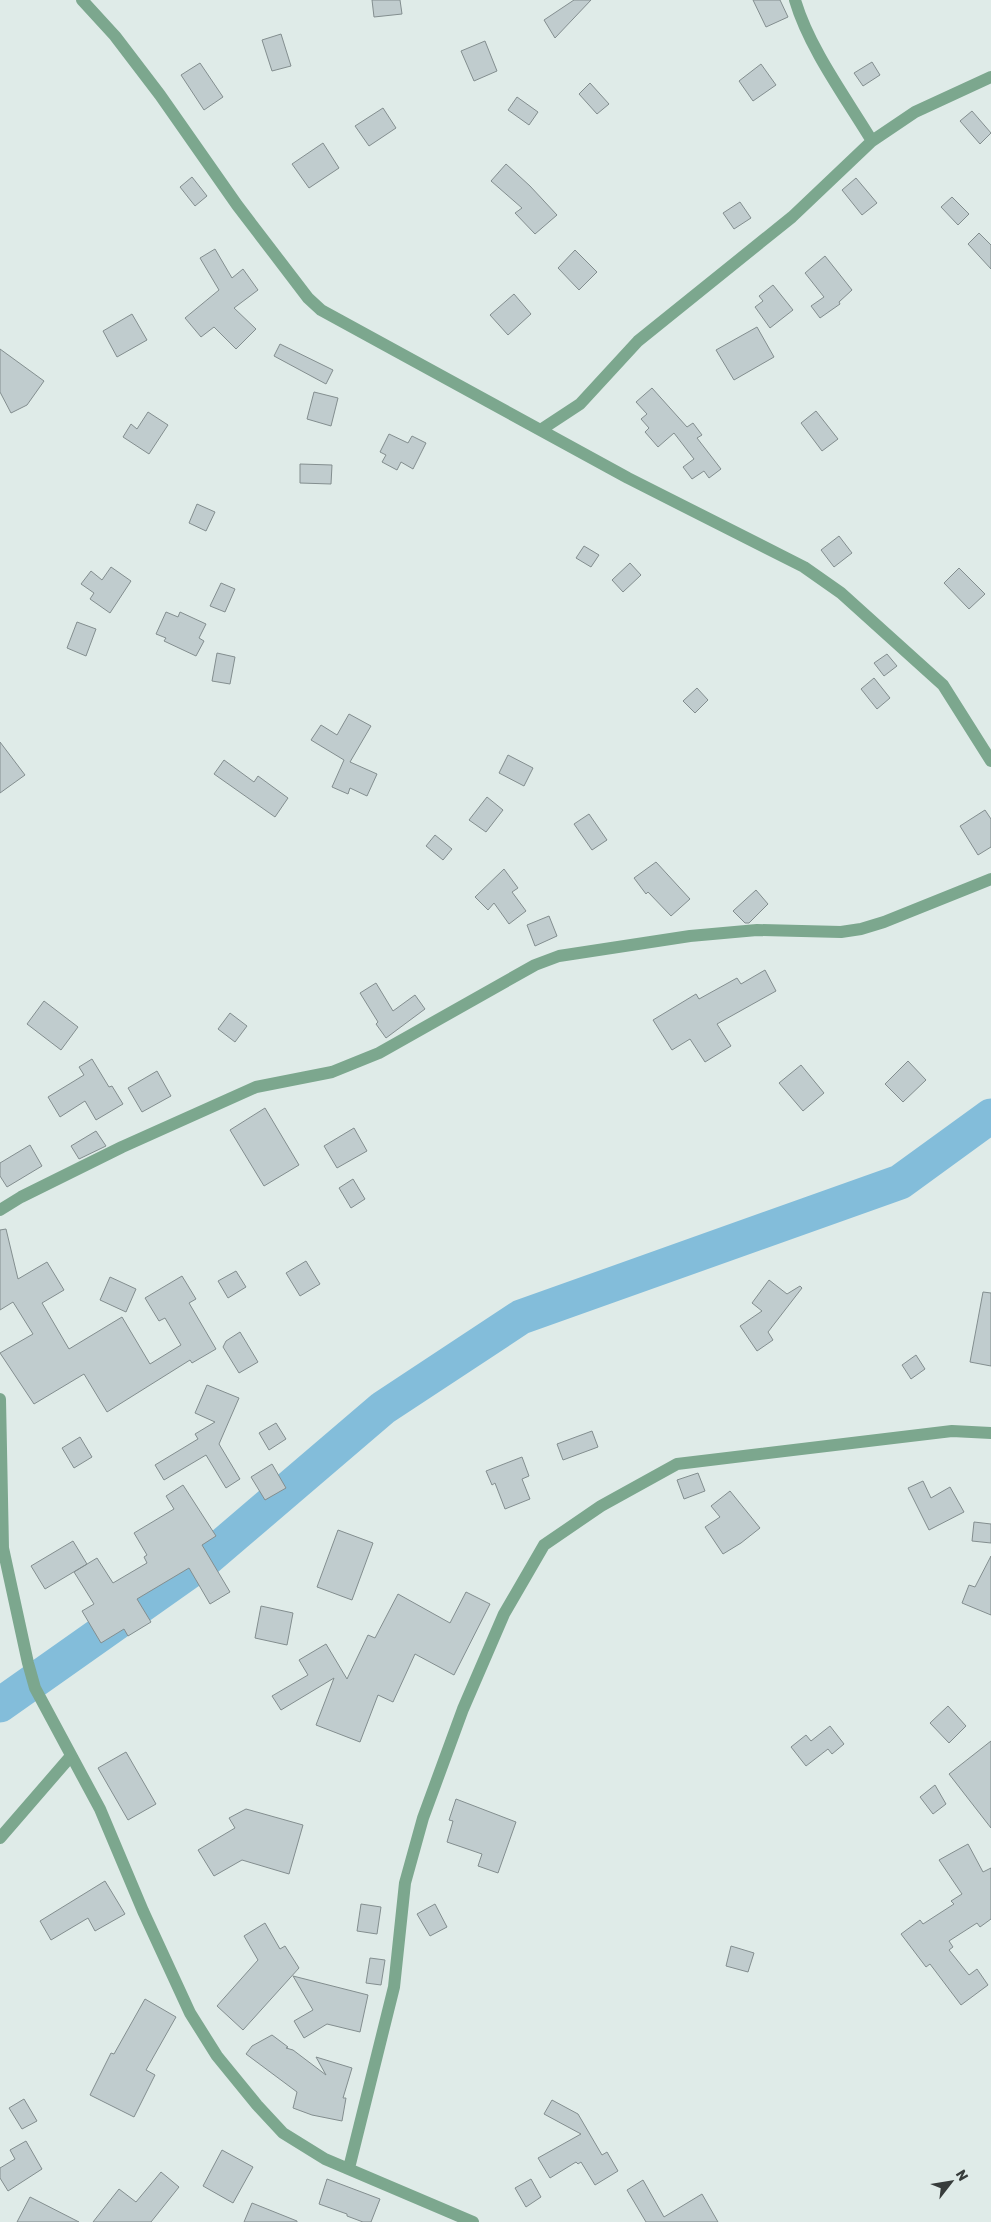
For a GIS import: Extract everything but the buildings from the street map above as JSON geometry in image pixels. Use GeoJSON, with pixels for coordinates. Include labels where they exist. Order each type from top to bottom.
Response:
{"type":"FeatureCollection","features":[{"type":"Feature","properties":{"kind":"street"},"geometry":{"type":"LineString","coordinates":[[82,0],[115,36],[155,88],[237,206],[308,298],[321,310],[542,429],[628,478],[804,567],[834,588],[943,685],[991,761]]}},
{"type":"Feature","properties":{"kind":"street"},"geometry":{"type":"LineString","coordinates":[[795,0],[810,38],[872,141]]}},
{"type":"Feature","properties":{"kind":"street"},"geometry":{"type":"LineString","coordinates":[[542,429],[580,404],[638,341],[792,217],[872,141],[915,112],[991,77]]}},
{"type":"Feature","properties":{"kind":"street"},"geometry":{"type":"LineString","coordinates":[[0,1210],[21,1197],[122,1147],[256,1088],[332,1072],[372,1056],[535,965],[559,956],[690,936],[757,930],[841,932],[861,929],[991,879]]}},
{"type":"Feature","properties":{"kind":"street"},"geometry":{"type":"LineString","coordinates":[[0,1399],[3,1548],[35,1688],[100,1809],[143,1911],[190,2012],[217,2056],[257,2105],[283,2133],[325,2159],[474,2222]]}},
{"type":"Feature","properties":{"kind":"street"},"geometry":{"type":"LineString","coordinates":[[349,2168],[394,1987],[405,1883],[424,1818],[463,1709],[504,1614],[544,1545],[601,1506],[677,1464],[952,1431],[991,1433]]}},
{"type":"Feature","properties":{"kind":"street"},"geometry":{"type":"LineString","coordinates":[[0,1838],[70,1756]]}},
{"type":"Feature","properties":{"kind":"waterway"},"geometry":{"type":"LineString","coordinates":[[0,1705],[204,1561],[383,1408],[521,1317],[900,1182],[991,1116]]}}]}
